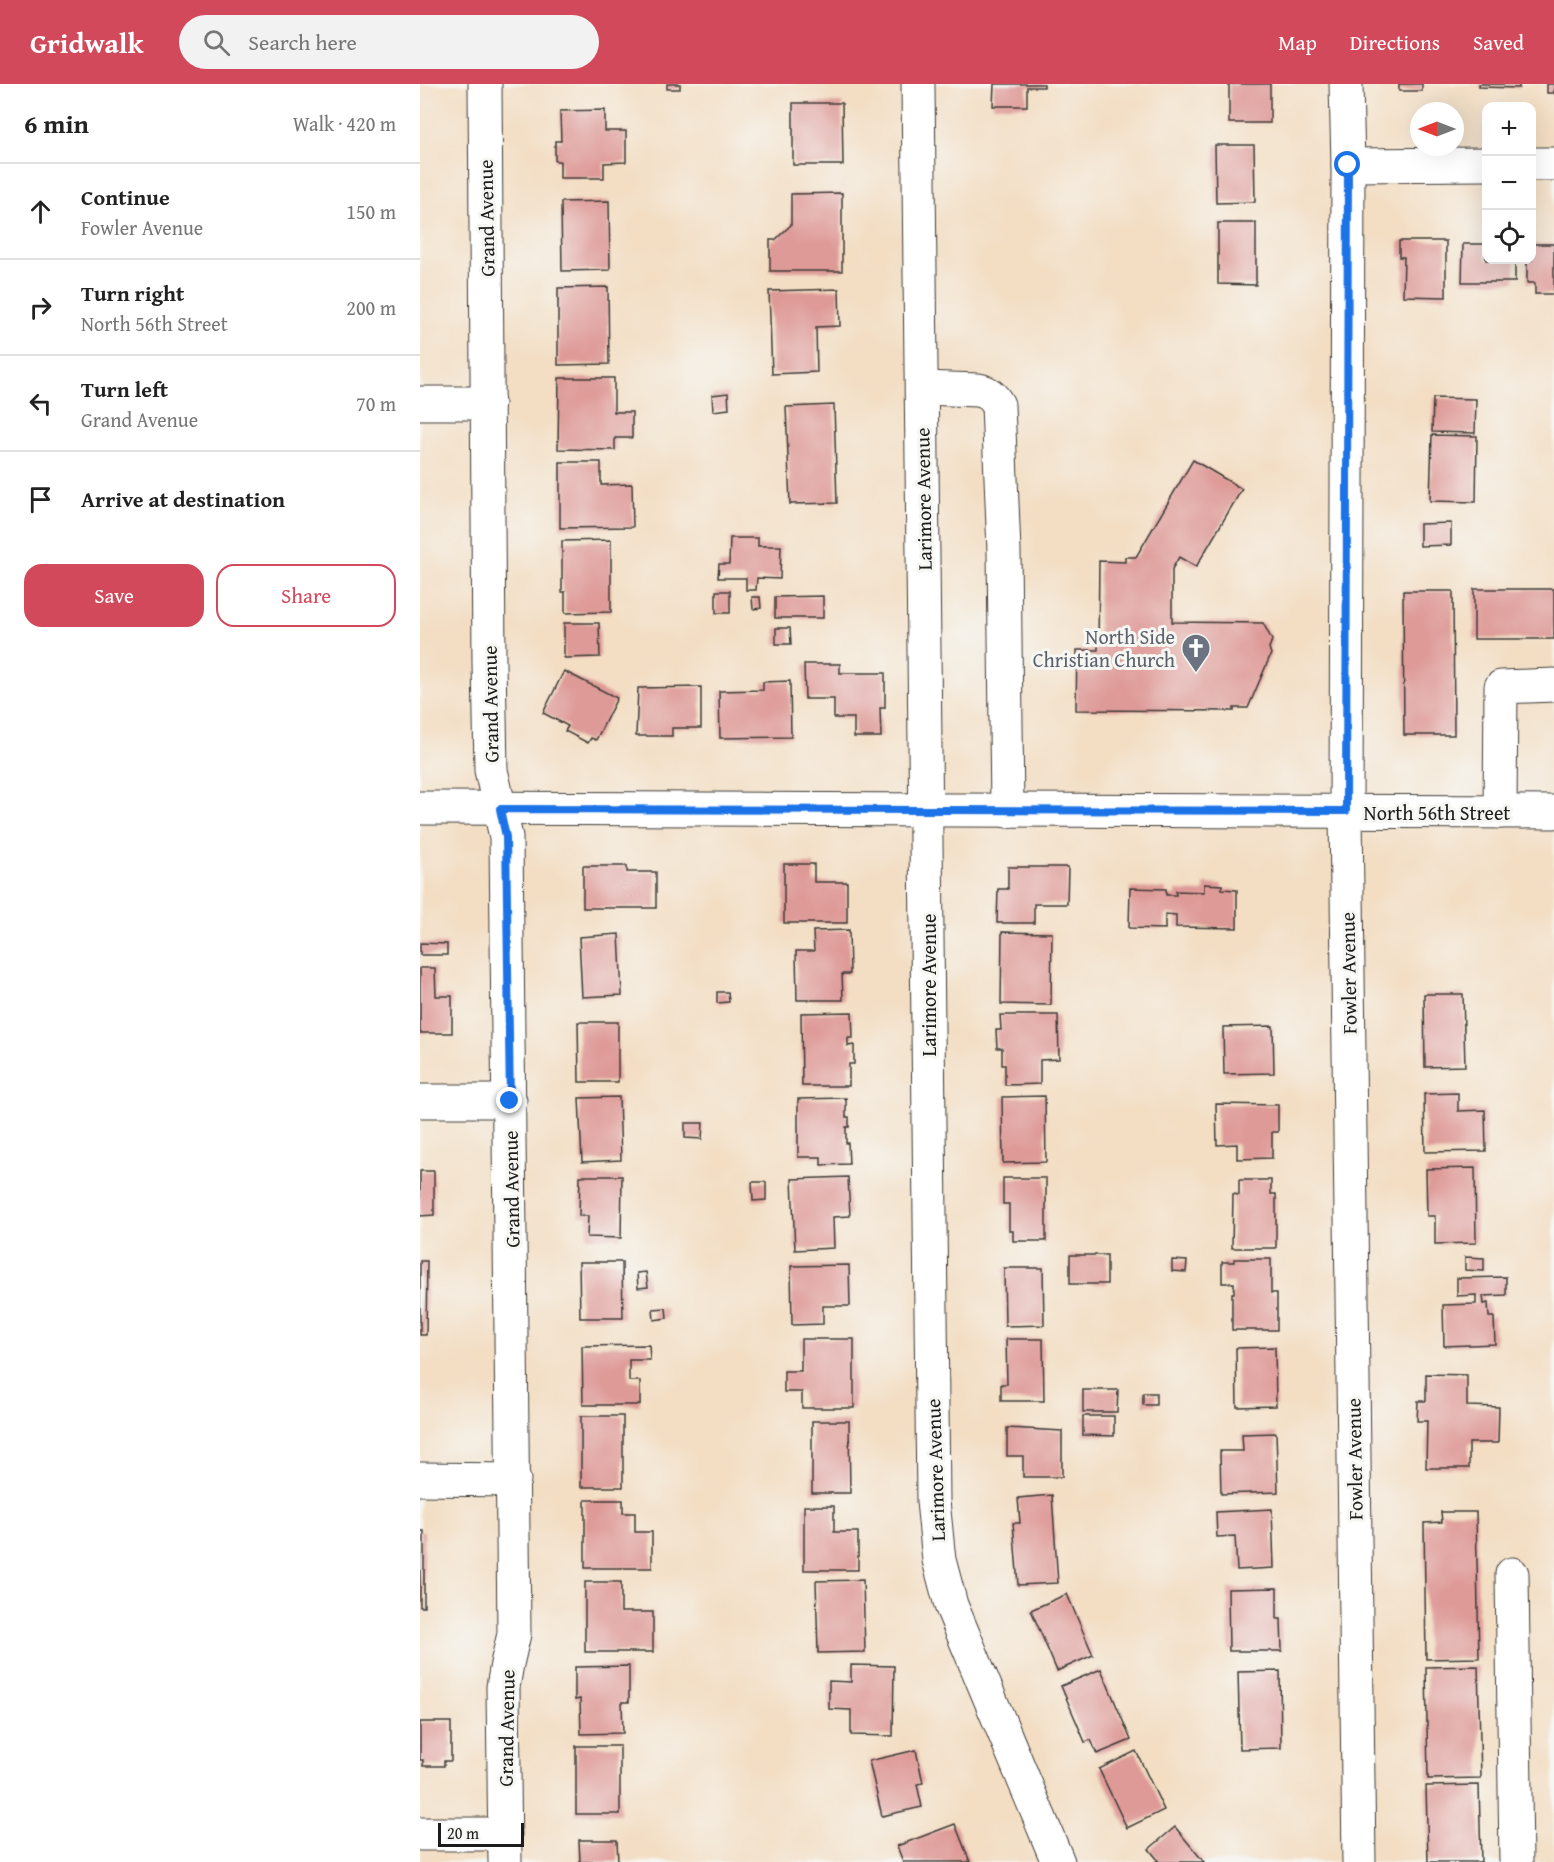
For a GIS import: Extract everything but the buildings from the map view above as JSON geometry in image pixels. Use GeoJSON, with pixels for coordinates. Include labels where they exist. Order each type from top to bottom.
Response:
{"type":"FeatureCollection","features":[{"type":"Feature","properties":{"kind":"street","name":"Grand Avenue"},"geometry":{"type":"LineString","coordinates":[[485,84],[491,770],[506,837],[510,1101],[514,1634],[503,1687],[505,1848]]}},
{"type":"Feature","properties":{"kind":"street","name":"Larimore Avenue"},"geometry":{"type":"LineString","coordinates":[[918,84],[933,1501],[939,1560],[951,1605],[1058,1862]]}},
{"type":"Feature","properties":{"kind":"street","name":"Fowler Avenue"},"geometry":{"type":"LineString","coordinates":[[1346,84],[1348,165],[1346,811],[1359,1862]]}},
{"type":"Feature","properties":{"kind":"street"},"geometry":{"type":"LineString","coordinates":[[1536,164],[1554,164]]}},
{"type":"Feature","properties":{"kind":"street"},"geometry":{"type":"LineString","coordinates":[[1348,165],[1482,165]]}},
{"type":"Feature","properties":{"kind":"street"},"geometry":{"type":"LineString","coordinates":[[922,388],[986,391],[999,405],[1004,551],[1007,810]]}},
{"type":"Feature","properties":{"kind":"street"},"geometry":{"type":"LineString","coordinates":[[420,403],[489,403]]}},
{"type":"Feature","properties":{"kind":"street"},"geometry":{"type":"LineString","coordinates":[[1500,812],[1501,687],[1554,685]]}},
{"type":"Feature","properties":{"kind":"street","name":"North 56th Street"},"geometry":{"type":"LineString","coordinates":[[420,808],[1554,812]]}},
{"type":"Feature","properties":{"kind":"street"},"geometry":{"type":"LineString","coordinates":[[420,1101],[510,1101]]}},
{"type":"Feature","properties":{"kind":"street"},"geometry":{"type":"LineString","coordinates":[[420,1479],[514,1480]]}},
{"type":"Feature","properties":{"kind":"street"},"geometry":{"type":"LineString","coordinates":[[1512,1574],[1516,1862]]}},
{"type":"Feature","properties":{"kind":"street"},"geometry":{"type":"LineString","coordinates":[[420,1834],[505,1848]]}},
{"type":"Feature","properties":{"kind":"place","name":"North Side Christian Church"},"geometry":{"type":"Point","coordinates":[1196,674]}},
{"type":"Feature","properties":{"kind":"route"},"geometry":{"type":"LineString","coordinates":[[510,1101],[506,837],[500,809],[1346,811],[1348,165]]}}]}
